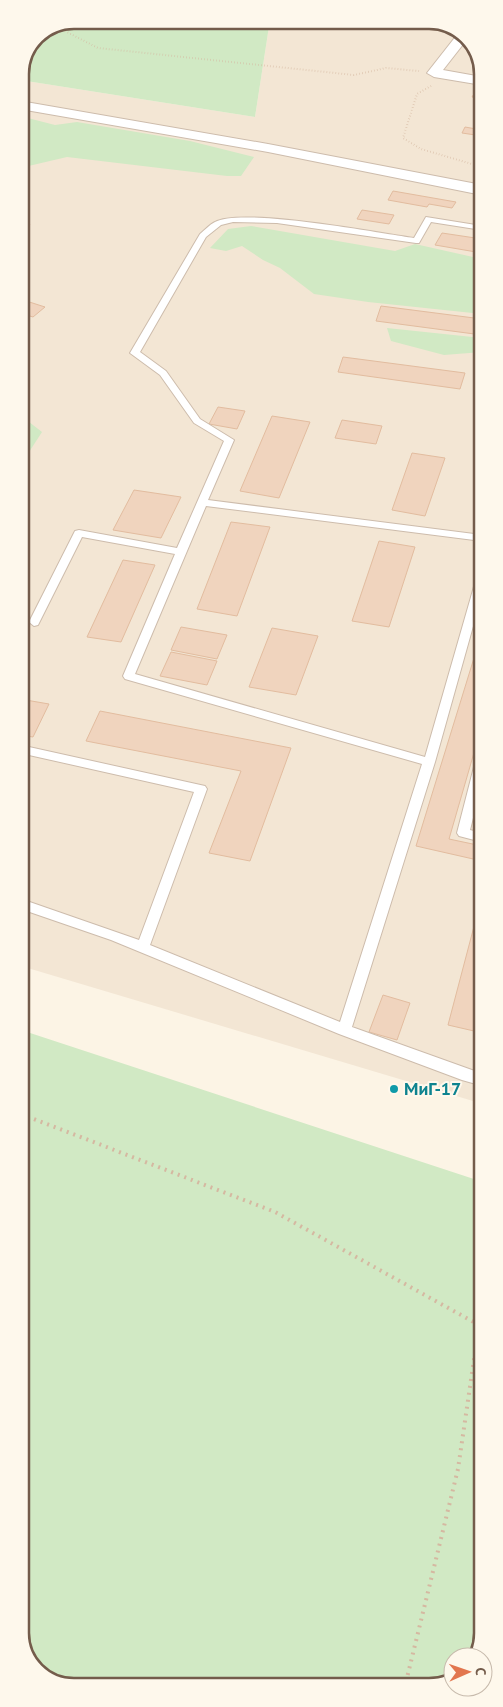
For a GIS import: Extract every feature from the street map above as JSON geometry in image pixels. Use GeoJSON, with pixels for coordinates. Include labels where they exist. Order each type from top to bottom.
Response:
{"type":"FeatureCollection","features":[{"type":"Feature","properties":{"kind":"street"},"geometry":{"type":"LineString","coordinates":[[459,40],[434,72],[474,80]]}},
{"type":"Feature","properties":{"kind":"street"},"geometry":{"type":"LineString","coordinates":[[29,107],[259,146],[474,188]]}},
{"type":"Feature","properties":{"kind":"lane"},"geometry":{"type":"LineString","coordinates":[[429,762],[129,676],[229,440],[197,421],[163,372],[136,353],[203,236],[218,223],[233,220],[277,221],[416,240],[429,219],[474,227]]}},
{"type":"Feature","properties":{"kind":"lane"},"geometry":{"type":"LineString","coordinates":[[202,502],[474,537]]}},
{"type":"Feature","properties":{"kind":"lane"},"geometry":{"type":"LineString","coordinates":[[34,622],[79,533],[181,552]]}},
{"type":"Feature","properties":{"kind":"lane"},"geometry":{"type":"LineString","coordinates":[[344,1030],[429,762],[474,604]]}},
{"type":"Feature","properties":{"kind":"lane"},"geometry":{"type":"LineString","coordinates":[[29,751],[200,789],[143,947]]}},
{"type":"Feature","properties":{"kind":"lane"},"geometry":{"type":"LineString","coordinates":[[474,790],[463,833],[474,835]]}},
{"type":"Feature","properties":{"kind":"lane"},"geometry":{"type":"LineString","coordinates":[[29,907],[116,936],[344,1030],[474,1078]]}},
{"type":"Feature","properties":{"kind":"path"},"geometry":{"type":"LineString","coordinates":[[65,30],[98,48],[354,74],[386,68],[434,72]]}},
{"type":"Feature","properties":{"kind":"path"},"geometry":{"type":"LineString","coordinates":[[449,75],[417,94],[403,138],[421,149],[474,165]]}},
{"type":"Feature","properties":{"kind":"path"},"geometry":{"type":"LineString","coordinates":[[29,1117],[275,1212],[474,1322]]}},
{"type":"Feature","properties":{"kind":"path"},"geometry":{"type":"LineString","coordinates":[[407,1678],[458,1469],[474,1359]]}},
{"type":"Feature","properties":{"kind":"shaded area"},"geometry":{"type":"Polygon","coordinates":[[[269,29],[441,30],[459,40],[471,56],[474,73],[474,1101],[29,968],[29,81],[255,117],[269,29]]]}},
{"type":"Feature","properties":{"kind":"green space"},"geometry":{"type":"Polygon","coordinates":[[[73,29],[269,29],[255,117],[29,81],[32,56],[49,36],[56,32],[73,29]]]}},
{"type":"Feature","properties":{"kind":"green space"},"geometry":{"type":"Polygon","coordinates":[[[29,118],[55,125],[77,122],[190,141],[254,157],[241,176],[227,176],[67,157],[29,166],[29,118]]]}},
{"type":"Feature","properties":{"kind":"green space"},"geometry":{"type":"Polygon","coordinates":[[[251,226],[395,251],[415,244],[474,257],[474,313],[368,302],[314,294],[280,268],[263,260],[242,246],[226,251],[210,248],[228,229],[251,226]]]}},
{"type":"Feature","properties":{"kind":"green space"},"geometry":{"type":"Polygon","coordinates":[[[387,328],[474,337],[474,353],[444,355],[391,341],[387,328]]]}},
{"type":"Feature","properties":{"kind":"green space"},"geometry":{"type":"Polygon","coordinates":[[[29,422],[42,432],[29,452],[29,422]]]}},
{"type":"Feature","properties":{"kind":"green space"},"geometry":{"type":"Polygon","coordinates":[[[29,1033],[474,1179],[474,1640],[472,1647],[443,1647],[443,1676],[430,1678],[70,1678],[56,1675],[38,1661],[31,1648],[29,1634],[29,1033]]]}},
{"type":"Feature","properties":{"kind":"building"},"geometry":{"type":"Polygon","coordinates":[[[465,127],[474,129],[474,135],[462,133],[465,127]]]}},
{"type":"Feature","properties":{"kind":"building"},"geometry":{"type":"Polygon","coordinates":[[[393,191],[456,202],[452,208],[429,204],[427,207],[388,200],[393,191]]]}},
{"type":"Feature","properties":{"kind":"building"},"geometry":{"type":"Polygon","coordinates":[[[362,210],[394,215],[389,224],[357,219],[362,210]]]}},
{"type":"Feature","properties":{"kind":"building"},"geometry":{"type":"Polygon","coordinates":[[[442,233],[474,238],[474,252],[435,245],[442,233]]]}},
{"type":"Feature","properties":{"kind":"building"},"geometry":{"type":"Polygon","coordinates":[[[29,302],[45,307],[33,317],[29,316],[29,302]]]}},
{"type":"Feature","properties":{"kind":"building"},"geometry":{"type":"Polygon","coordinates":[[[381,306],[474,318],[474,334],[376,321],[381,306]]]}},
{"type":"Feature","properties":{"kind":"building"},"geometry":{"type":"Polygon","coordinates":[[[343,357],[465,373],[460,389],[338,372],[343,357]]]}},
{"type":"Feature","properties":{"kind":"building"},"geometry":{"type":"Polygon","coordinates":[[[218,407],[245,411],[237,429],[209,424],[218,407]]]}},
{"type":"Feature","properties":{"kind":"building"},"geometry":{"type":"Polygon","coordinates":[[[272,416],[310,422],[279,498],[240,491],[272,416]]]}},
{"type":"Feature","properties":{"kind":"building"},"geometry":{"type":"Polygon","coordinates":[[[342,420],[382,426],[376,444],[335,438],[342,420]]]}},
{"type":"Feature","properties":{"kind":"building"},"geometry":{"type":"Polygon","coordinates":[[[412,453],[445,458],[425,516],[392,510],[412,453]]]}},
{"type":"Feature","properties":{"kind":"building"},"geometry":{"type":"Polygon","coordinates":[[[134,490],[181,497],[161,538],[113,530],[134,490]]]}},
{"type":"Feature","properties":{"kind":"building"},"geometry":{"type":"Polygon","coordinates":[[[231,522],[270,527],[237,616],[197,609],[231,522]]]}},
{"type":"Feature","properties":{"kind":"building"},"geometry":{"type":"Polygon","coordinates":[[[379,541],[415,547],[389,627],[352,621],[379,541]]]}},
{"type":"Feature","properties":{"kind":"building"},"geometry":{"type":"Polygon","coordinates":[[[123,560],[155,565],[121,642],[87,637],[123,560]]]}},
{"type":"Feature","properties":{"kind":"building"},"geometry":{"type":"Polygon","coordinates":[[[181,627],[227,635],[217,659],[171,650],[181,627]]]}},
{"type":"Feature","properties":{"kind":"building"},"geometry":{"type":"Polygon","coordinates":[[[272,628],[318,636],[296,695],[249,687],[272,628]]]}},
{"type":"Feature","properties":{"kind":"building"},"geometry":{"type":"Polygon","coordinates":[[[171,652],[217,661],[207,685],[160,676],[171,652]]]}},
{"type":"Feature","properties":{"kind":"building"},"geometry":{"type":"Polygon","coordinates":[[[474,658],[474,753],[449,839],[474,844],[474,859],[416,846],[474,658]]]}},
{"type":"Feature","properties":{"kind":"building"},"geometry":{"type":"Polygon","coordinates":[[[29,701],[49,704],[33,737],[29,736],[29,701]]]}},
{"type":"Feature","properties":{"kind":"building"},"geometry":{"type":"Polygon","coordinates":[[[100,711],[291,748],[250,861],[209,853],[241,771],[86,741],[100,711]]]}},
{"type":"Feature","properties":{"kind":"building"},"geometry":{"type":"Polygon","coordinates":[[[474,926],[474,1031],[448,1025],[474,926]]]}},
{"type":"Feature","properties":{"kind":"building"},"geometry":{"type":"Polygon","coordinates":[[[383,995],[410,1003],[397,1040],[369,1032],[383,995]]]}},
{"type":"Feature","properties":{"kind":"place","name":"МиГ-17"},"geometry":{"type":"Point","coordinates":[394,1089]}}]}
